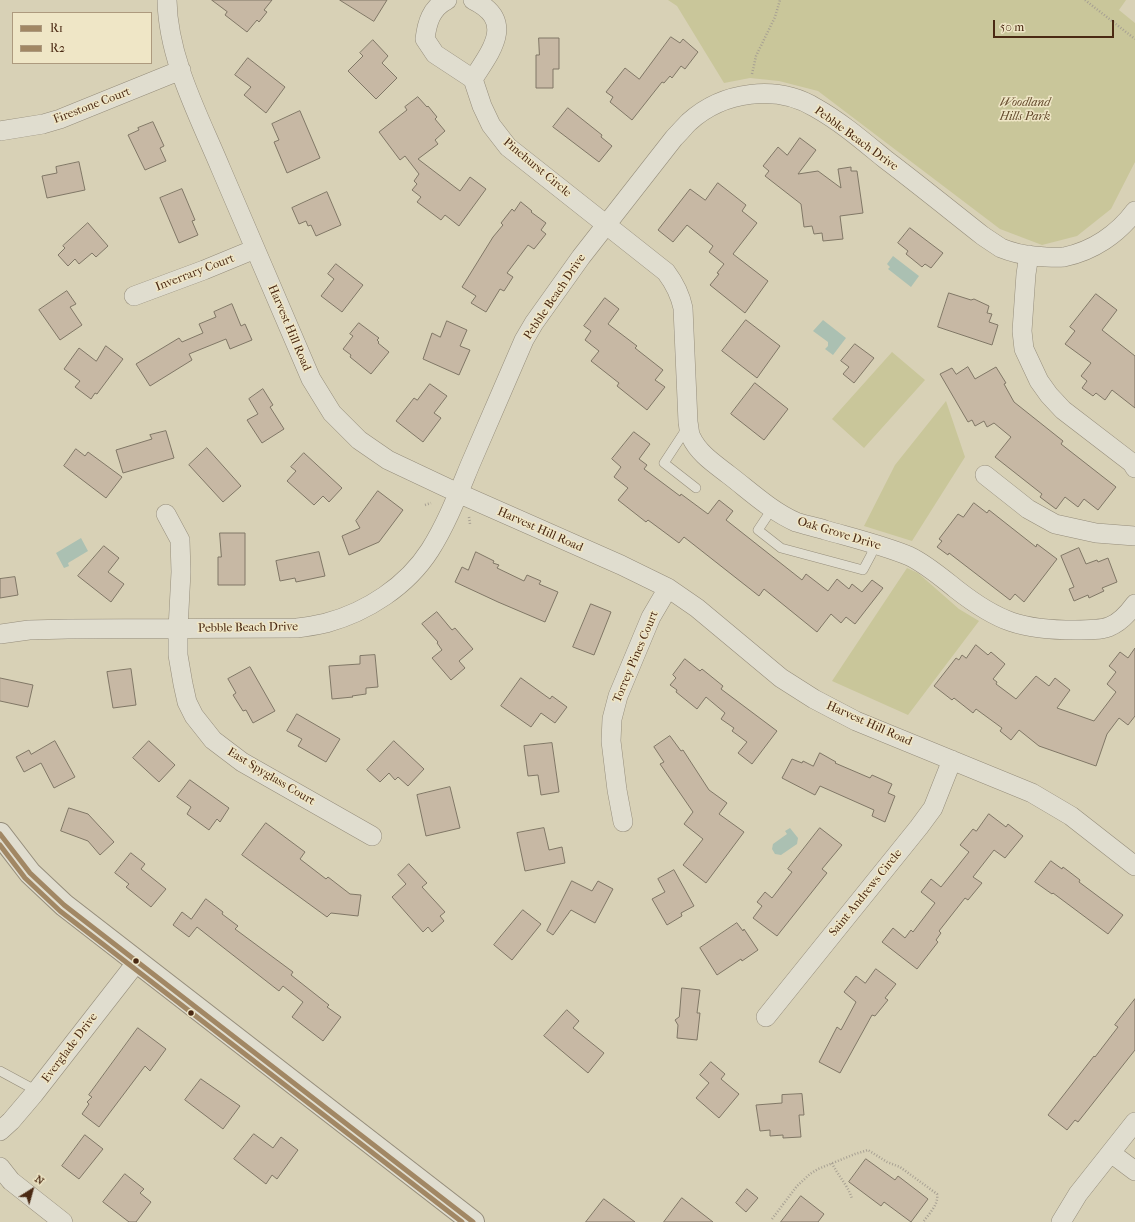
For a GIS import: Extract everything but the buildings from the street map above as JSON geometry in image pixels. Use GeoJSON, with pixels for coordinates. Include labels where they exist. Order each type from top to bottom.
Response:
{"type":"FeatureCollection","features":[{"type":"Feature","properties":{"kind":"street","name":"Harvest Hill Road"},"geometry":{"type":"LineString","coordinates":[[167,0],[167,16],[171,41],[191,98],[311,379],[332,413],[359,440],[388,460],[458,494],[621,565],[668,588],[698,608],[781,678],[814,699],[856,721],[1032,793],[1071,816],[1135,866]]}},
{"type":"Feature","properties":{"kind":"street"},"geometry":{"type":"LineString","coordinates":[[446,0],[434,10],[427,24],[425,39],[435,54],[473,79],[494,45],[498,29],[493,16],[483,5],[473,0]]}},
{"type":"Feature","properties":{"kind":"street","name":"Firestone Court"},"geometry":{"type":"LineString","coordinates":[[0,132],[43,124],[60,119],[181,70]]}},
{"type":"Feature","properties":{"kind":"street","name":"Pinehurst Circle"},"geometry":{"type":"LineString","coordinates":[[473,79],[482,106],[491,125],[508,147],[606,225]]}},
{"type":"Feature","properties":{"kind":"street","name":"Pebble Beach Drive"},"geometry":{"type":"LineString","coordinates":[[0,634],[29,630],[68,629],[296,628],[326,623],[377,602],[418,566],[430,550],[446,521],[524,340],[534,323],[606,225],[674,138],[689,122],[721,102],[742,95],[779,95],[798,99],[816,107],[841,124],[983,236],[1002,248],[1029,255],[1064,257],[1093,247],[1108,238],[1119,230],[1135,211]]}},
{"type":"Feature","properties":{"kind":"street","name":"Oak Grove Drive"},"geometry":{"type":"LineString","coordinates":[[606,225],[666,272],[675,284],[680,295],[683,308],[689,425],[691,436],[700,452],[772,509],[796,522],[875,545],[922,562],[972,601],[993,615],[1009,622],[1049,630],[1102,630],[1116,624],[1128,615],[1135,604]]}},
{"type":"Feature","properties":{"kind":"street","name":"Inverrary Court"},"geometry":{"type":"LineString","coordinates":[[134,296],[255,249]]}},
{"type":"Feature","properties":{"kind":"street"},"geometry":{"type":"LineString","coordinates":[[1029,255],[1026,274],[1022,331],[1024,350],[1038,381],[1063,410],[1132,463],[1135,468]]}},
{"type":"Feature","properties":{"kind":"street"},"geometry":{"type":"LineString","coordinates":[[985,475],[1028,509],[1055,524],[1096,533],[1135,536]]}},
{"type":"Feature","properties":{"kind":"street","name":"East Spyglass Court"},"geometry":{"type":"LineString","coordinates":[[166,514],[180,540],[181,572],[178,655],[183,684],[194,716],[213,740],[242,762],[372,836]]}},
{"type":"Feature","properties":{"kind":"street","name":"Torrey Pines Court"},"geometry":{"type":"LineString","coordinates":[[623,822],[617,790],[611,741],[612,719],[621,689],[651,617],[668,588]]}},
{"type":"Feature","properties":{"kind":"street","name":"Saint Andrews Circle"},"geometry":{"type":"LineString","coordinates":[[766,1017],[933,808],[952,760]]}},
{"type":"Feature","properties":{"kind":"street"},"geometry":{"type":"LineString","coordinates":[[0,834],[30,873],[64,905],[136,963],[473,1222]]}},
{"type":"Feature","properties":{"kind":"street","name":"Everglade Drive"},"geometry":{"type":"LineString","coordinates":[[0,1131],[11,1121],[37,1091],[136,963]]}},
{"type":"Feature","properties":{"kind":"street"},"geometry":{"type":"LineString","coordinates":[[1061,1222],[1078,1194],[1135,1122]]}},
{"type":"Feature","properties":{"kind":"street"},"geometry":{"type":"LineString","coordinates":[[1111,1153],[1135,1171]]}},
{"type":"Feature","properties":{"kind":"street"},"geometry":{"type":"LineString","coordinates":[[0,1167],[11,1181],[63,1222]]}},
{"type":"Feature","properties":{"kind":"lane"},"geometry":{"type":"LineString","coordinates":[[689,425],[664,463],[696,488]]}},
{"type":"Feature","properties":{"kind":"lane"},"geometry":{"type":"LineString","coordinates":[[772,509],[758,530],[781,548],[863,570],[875,545]]}},
{"type":"Feature","properties":{"kind":"lane"},"geometry":{"type":"LineString","coordinates":[[0,1070],[37,1091]]}},
{"type":"Feature","properties":{"kind":"path"},"geometry":{"type":"LineString","coordinates":[[752,74],[756,56],[775,17],[780,0]]}},
{"type":"Feature","properties":{"kind":"path"},"geometry":{"type":"LineString","coordinates":[[1085,0],[1135,39]]}},
{"type":"Feature","properties":{"kind":"path"},"geometry":{"type":"LineString","coordinates":[[426,505],[431,503]]}},
{"type":"Feature","properties":{"kind":"path"},"geometry":{"type":"LineString","coordinates":[[469,517],[470,524]]}},
{"type":"Feature","properties":{"kind":"path"},"geometry":{"type":"LineString","coordinates":[[772,1219],[803,1180],[818,1169],[862,1150],[868,1150],[887,1162],[900,1167],[937,1194],[938,1198],[936,1204],[924,1222]]}},
{"type":"Feature","properties":{"kind":"path"},"geometry":{"type":"LineString","coordinates":[[832,1163],[850,1190],[852,1199]]}},
{"type":"Feature","properties":{"kind":"green space","name":"Woodland Hills Park"},"geometry":{"type":"Polygon","coordinates":[[[668,0],[1126,0],[1119,10],[1135,23],[1135,162],[1111,209],[1077,236],[1042,245],[1000,229],[818,91],[779,81],[750,78],[724,83],[677,6],[668,0]]]}},
{"type":"Feature","properties":{"kind":"green space"},"geometry":{"type":"Polygon","coordinates":[[[892,352],[925,380],[864,448],[832,419],[892,352]]]}},
{"type":"Feature","properties":{"kind":"green space"},"geometry":{"type":"Polygon","coordinates":[[[946,401],[965,457],[912,541],[864,526],[895,465],[946,401]]]}},
{"type":"Feature","properties":{"kind":"green space"},"geometry":{"type":"Polygon","coordinates":[[[907,568],[918,573],[959,609],[979,621],[908,715],[832,681],[907,568]]]}},
{"type":"Feature","properties":{"kind":"shaded area"},"geometry":{"type":"Polygon","coordinates":[[[893,256],[919,276],[911,287],[888,269],[890,267],[887,264],[893,256]]]}},
{"type":"Feature","properties":{"kind":"shaded area"},"geometry":{"type":"Polygon","coordinates":[[[823,320],[846,338],[833,355],[825,349],[828,346],[828,342],[813,331],[823,320]]]}},
{"type":"Feature","properties":{"kind":"shaded area"},"geometry":{"type":"Polygon","coordinates":[[[81,538],[88,551],[68,563],[69,566],[64,568],[56,553],[81,538]]]}},
{"type":"Feature","properties":{"kind":"shaded area"},"geometry":{"type":"Polygon","coordinates":[[[790,828],[798,838],[797,844],[781,855],[775,854],[772,849],[773,844],[787,834],[785,831],[790,828]]]}},
{"type":"Feature","properties":{"kind":"transit line","name":"R1"},"geometry":{"type":"LineString","coordinates":[[0,834],[30,873],[64,905],[473,1222]]}},
{"type":"Feature","properties":{"kind":"transit line","name":"R2"},"geometry":{"type":"LineString","coordinates":[[0,845],[25,878],[60,911],[462,1222]]}}]}
